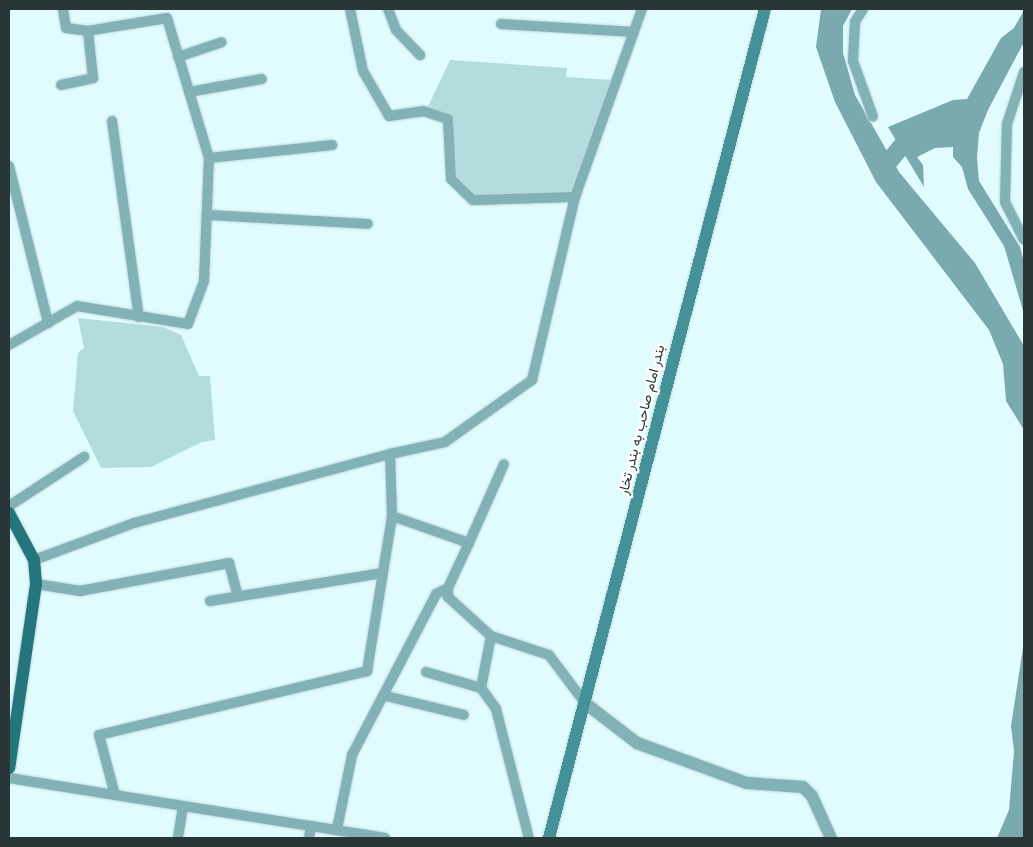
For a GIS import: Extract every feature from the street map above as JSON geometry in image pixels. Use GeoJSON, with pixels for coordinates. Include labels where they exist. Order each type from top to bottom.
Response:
{"type":"FeatureCollection","features":[{"type":"Feature","properties":{"kind":"main road","name":"بندر امام صاحب به بندر تخار"},"geometry":{"type":"LineString","coordinates":[[549,838],[765,9]]}},
{"type":"Feature","properties":{"kind":"main road"},"geometry":{"type":"LineString","coordinates":[[9,513],[34,560],[36,584],[9,768]]}},
{"type":"Feature","properties":{"kind":"street"},"geometry":{"type":"LineString","coordinates":[[9,345],[77,306],[140,317],[189,322],[204,281],[209,215],[209,158],[178,57],[167,13],[88,31],[66,28],[63,9]]}},
{"type":"Feature","properties":{"kind":"street"},"geometry":{"type":"LineString","coordinates":[[350,9],[363,71],[388,116],[423,111],[448,119],[451,179],[473,200],[575,197]]}},
{"type":"Feature","properties":{"kind":"street"},"geometry":{"type":"LineString","coordinates":[[388,9],[396,30],[420,55]]}},
{"type":"Feature","properties":{"kind":"street"},"geometry":{"type":"LineString","coordinates":[[34,560],[134,523],[390,454],[445,442],[532,380],[575,197],[642,9]]}},
{"type":"Feature","properties":{"kind":"street"},"geometry":{"type":"LineString","coordinates":[[863,9],[855,22],[853,61],[873,117]]}},
{"type":"Feature","properties":{"kind":"street"},"geometry":{"type":"LineString","coordinates":[[501,24],[634,32]]}},
{"type":"Feature","properties":{"kind":"street"},"geometry":{"type":"LineString","coordinates":[[61,86],[93,78],[88,31]]}},
{"type":"Feature","properties":{"kind":"street"},"geometry":{"type":"LineString","coordinates":[[178,57],[222,42]]}},
{"type":"Feature","properties":{"kind":"street"},"geometry":{"type":"LineString","coordinates":[[1024,72],[1007,124],[1005,202],[1024,240]]}},
{"type":"Feature","properties":{"kind":"street"},"geometry":{"type":"LineString","coordinates":[[189,92],[262,79]]}},
{"type":"Feature","properties":{"kind":"street"},"geometry":{"type":"LineString","coordinates":[[112,121],[140,317]]}},
{"type":"Feature","properties":{"kind":"street"},"geometry":{"type":"LineString","coordinates":[[209,158],[332,145]]}},
{"type":"Feature","properties":{"kind":"street"},"geometry":{"type":"LineString","coordinates":[[9,166],[48,323]]}},
{"type":"Feature","properties":{"kind":"street"},"geometry":{"type":"LineString","coordinates":[[209,215],[368,224]]}},
{"type":"Feature","properties":{"kind":"street"},"geometry":{"type":"LineString","coordinates":[[115,795],[100,735],[367,671],[392,516],[390,454]]}},
{"type":"Feature","properties":{"kind":"street"},"geometry":{"type":"LineString","coordinates":[[9,506],[84,457]]}},
{"type":"Feature","properties":{"kind":"street"},"geometry":{"type":"LineString","coordinates":[[504,464],[448,588],[448,598],[491,636],[549,655],[585,703],[637,743],[746,783],[803,787],[812,796],[831,838]]}},
{"type":"Feature","properties":{"kind":"street"},"geometry":{"type":"LineString","coordinates":[[392,516],[469,543]]}},
{"type":"Feature","properties":{"kind":"street"},"geometry":{"type":"LineString","coordinates":[[36,584],[80,591],[229,563],[238,596]]}},
{"type":"Feature","properties":{"kind":"street"},"geometry":{"type":"LineString","coordinates":[[210,601],[383,574]]}},
{"type":"Feature","properties":{"kind":"street"},"geometry":{"type":"LineString","coordinates":[[337,829],[352,755],[386,696],[436,594],[448,588]]}},
{"type":"Feature","properties":{"kind":"street"},"geometry":{"type":"LineString","coordinates":[[481,688],[491,636]]}},
{"type":"Feature","properties":{"kind":"street"},"geometry":{"type":"LineString","coordinates":[[426,672],[481,688],[499,717],[529,838]]}},
{"type":"Feature","properties":{"kind":"street"},"geometry":{"type":"LineString","coordinates":[[386,696],[464,715]]}},
{"type":"Feature","properties":{"kind":"street"},"geometry":{"type":"LineString","coordinates":[[9,778],[386,838]]}},
{"type":"Feature","properties":{"kind":"street"},"geometry":{"type":"LineString","coordinates":[[178,838],[183,806]]}},
{"type":"Feature","properties":{"kind":"street"},"geometry":{"type":"LineString","coordinates":[[309,838],[311,826]]}},
{"type":"Feature","properties":{"kind":"shaded area"},"geometry":{"type":"Polygon","coordinates":[[[821,9],[852,9],[843,26],[843,53],[855,95],[899,172],[975,263],[1024,346],[1024,430],[1006,401],[1003,364],[989,330],[876,182],[835,102],[816,47],[821,9]]]}},
{"type":"Feature","properties":{"kind":"shaded area"},"geometry":{"type":"Polygon","coordinates":[[[1024,10],[1024,42],[988,110],[979,133],[977,158],[979,181],[1020,247],[1024,262],[1024,314],[1004,246],[968,189],[962,167],[953,157],[953,147],[935,148],[917,157],[923,165],[924,187],[888,127],[953,100],[967,99],[1001,38],[1014,28],[1024,10]]]}},
{"type":"Feature","properties":{"kind":"shaded area"},"geometry":{"type":"Polygon","coordinates":[[[450,60],[567,68],[566,77],[612,80],[573,195],[475,197],[453,176],[454,118],[425,113],[450,60]]]}},
{"type":"Feature","properties":{"kind":"shaded area"},"geometry":{"type":"Polygon","coordinates":[[[78,318],[163,327],[181,335],[199,376],[210,376],[215,440],[202,442],[151,467],[101,468],[73,411],[78,353],[84,348],[78,318]]]}},
{"type":"Feature","properties":{"kind":"shaded area"},"geometry":{"type":"Polygon","coordinates":[[[1024,641],[1024,838],[997,838],[1009,810],[1014,751],[1011,726],[1024,641]]]}},
{"type":"Feature","properties":{"kind":"waterway"},"geometry":{"type":"LineString","coordinates":[[882,170],[909,137],[917,134]]}}]}
